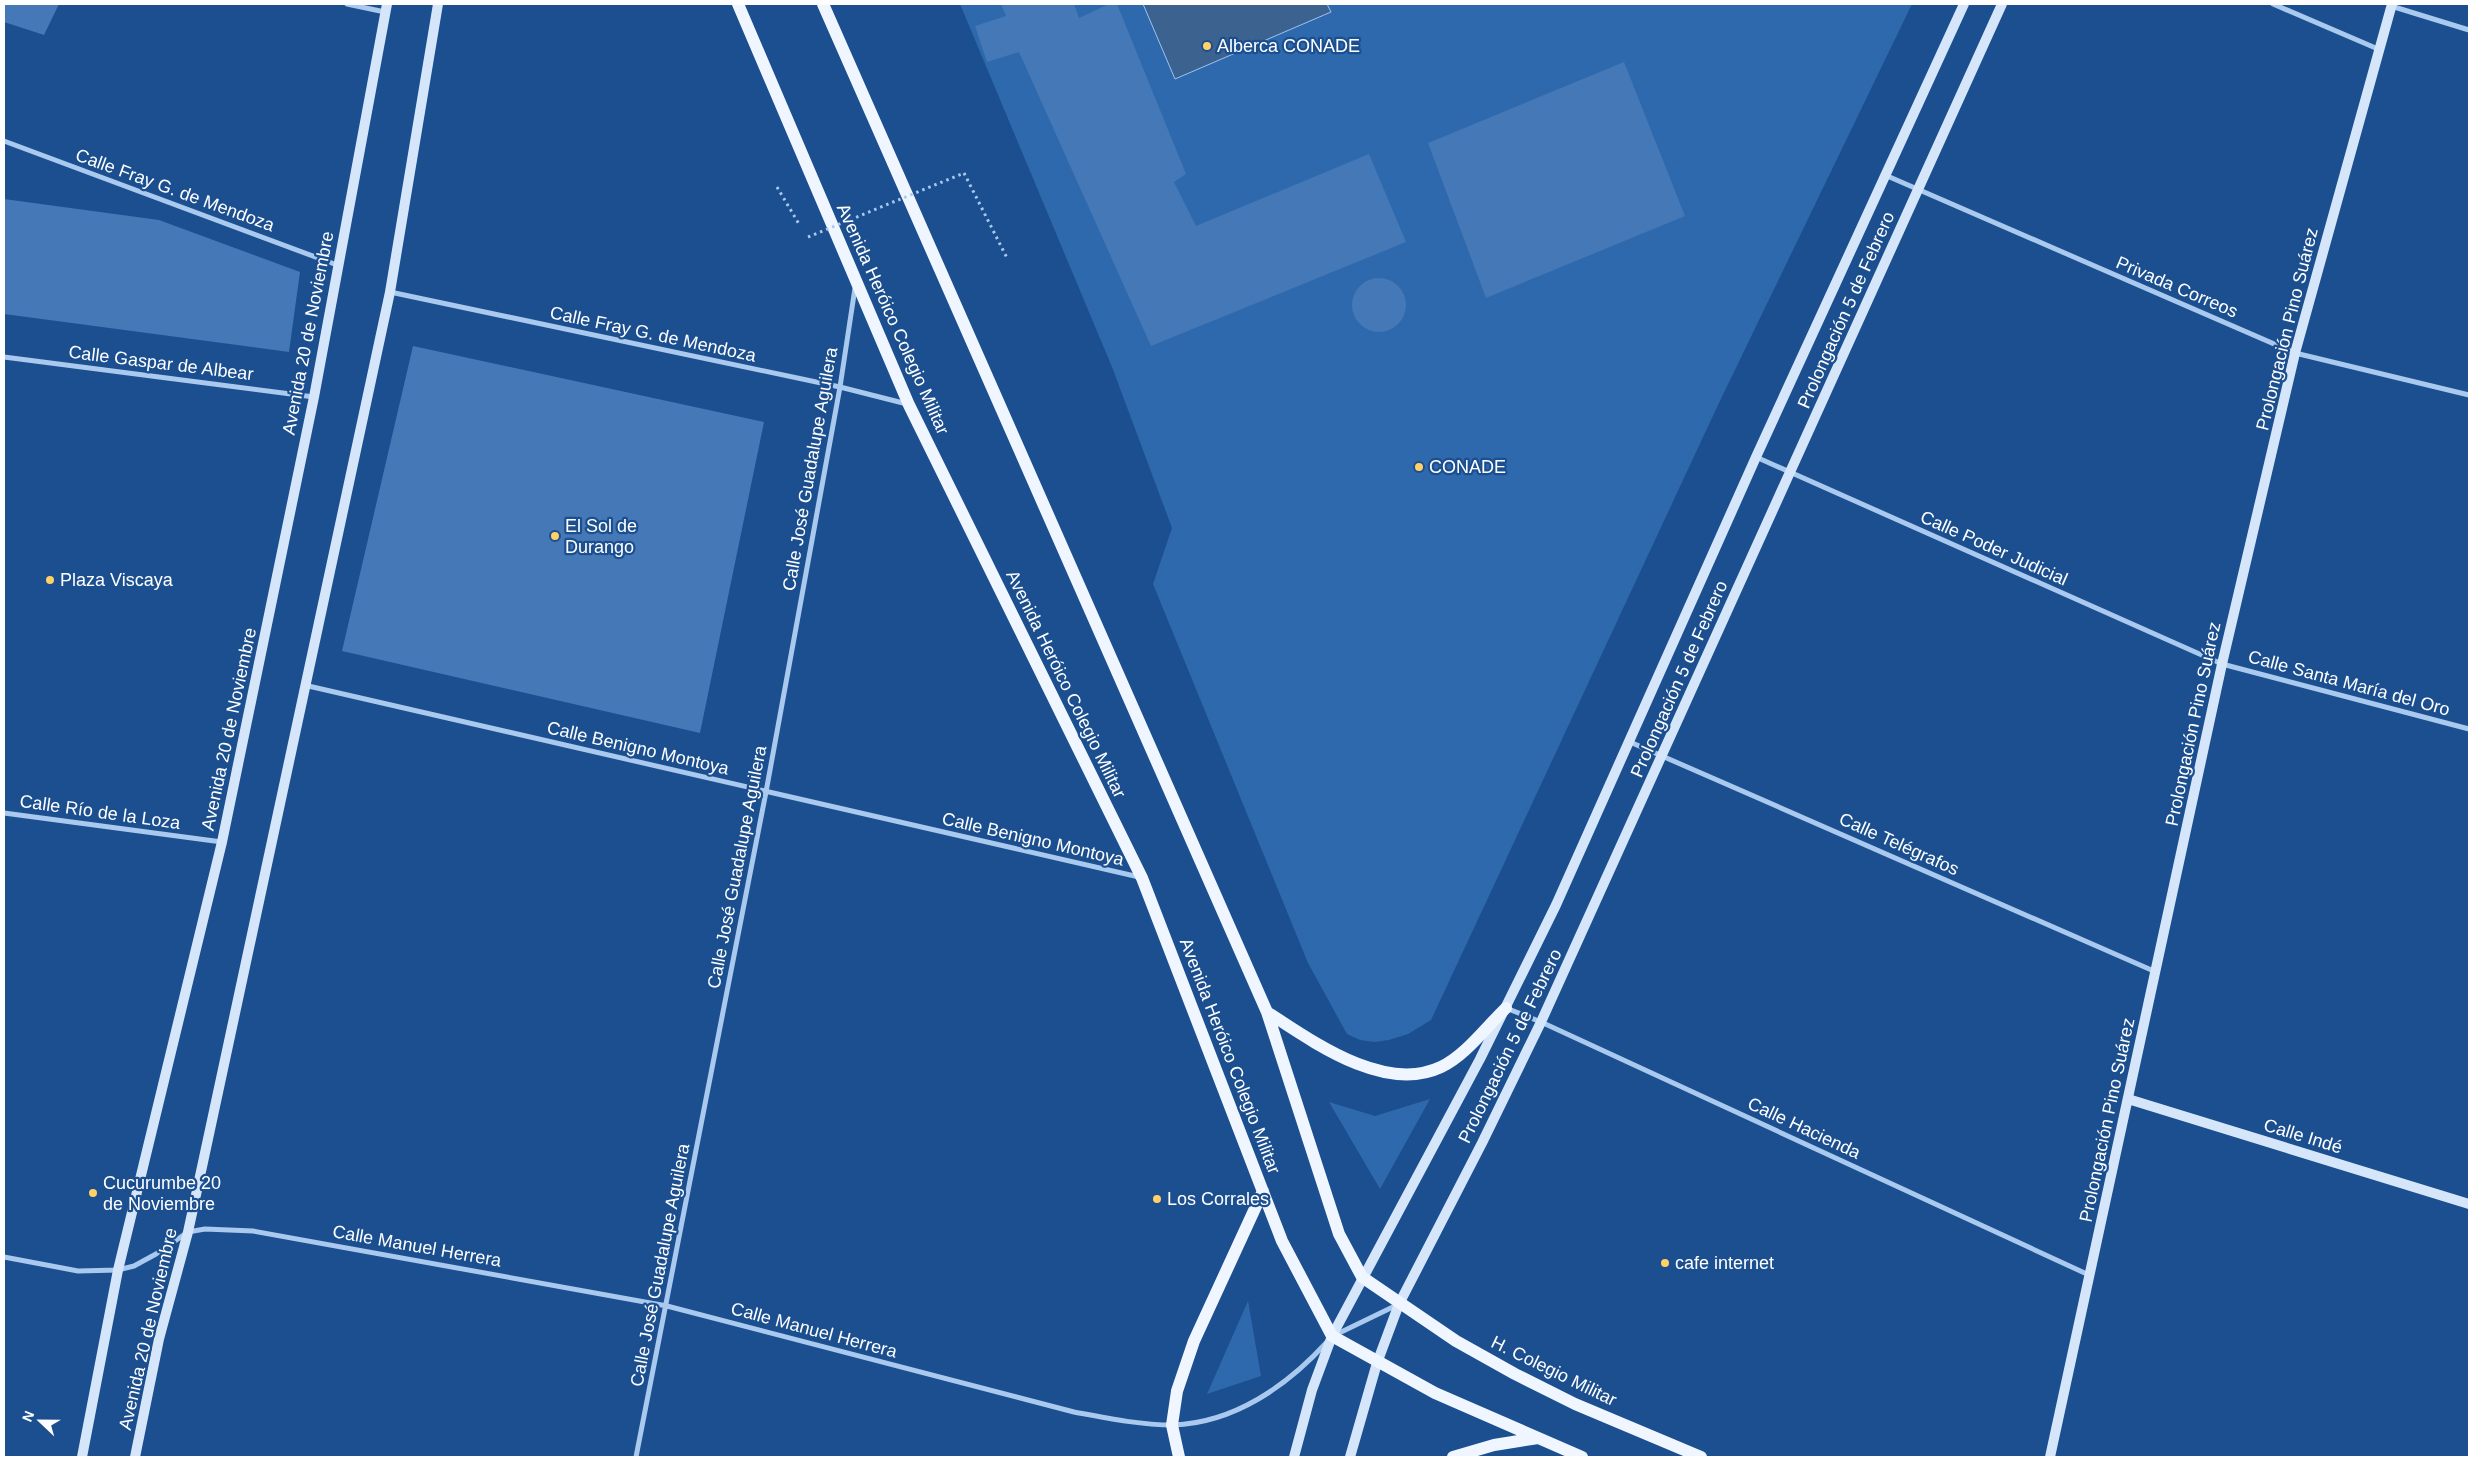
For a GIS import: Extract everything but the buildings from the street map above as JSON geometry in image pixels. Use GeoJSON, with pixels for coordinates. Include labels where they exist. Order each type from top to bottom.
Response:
{"type":"FeatureCollection","features":[{"type":"Feature","properties":{"kind":"main road","name":"Avenida 20 de Noviembre"},"geometry":{"type":"LineString","coordinates":[[135,1457],[159,1339],[188,1232],[304,685],[390,292],[438,4]]}},
{"type":"Feature","properties":{"kind":"main road","name":"Avenida Heróico Colegio Militar"},"geometry":{"type":"LineString","coordinates":[[738,4],[910,405],[1142,878],[1282,1241],[1332,1336]]}},
{"type":"Feature","properties":{"kind":"main road"},"geometry":{"type":"LineString","coordinates":[[823,4],[1266,1012],[1339,1234],[1362,1277],[1399,1304]]}},
{"type":"Feature","properties":{"kind":"main road","name":"Prolongación 5 de Febrero"},"geometry":{"type":"LineString","coordinates":[[1294,1457],[1312,1390],[1332,1336],[1506,1008],[1630,742],[1884,174],[1964,4]]}},
{"type":"Feature","properties":{"kind":"main road","name":"Prolongación 5 de Febrero"},"geometry":{"type":"LineString","coordinates":[[1350,1457],[1377,1363],[1399,1304],[1541,1022],[2002,4]]}},
{"type":"Feature","properties":{"kind":"main road","name":"Prolongación Pino Suárez"},"geometry":{"type":"LineString","coordinates":[[2050,1457],[2222,664],[2295,353],[2378,49],[2392,5]]}},
{"type":"Feature","properties":{"kind":"main road","name":"Avenida 20 de Noviembre"},"geometry":{"type":"LineString","coordinates":[[82,1457],[118,1270],[222,842],[314,397],[386,8]]}},
{"type":"Feature","properties":{"kind":"main road"},"geometry":{"type":"LineString","coordinates":[[1266,1012],[1347,1060],[1383,1072],[1417,1074],[1441,1066],[1464,1050],[1506,1008]]}},
{"type":"Feature","properties":{"kind":"main road","name":"Calle Indé"},"geometry":{"type":"LineString","coordinates":[[2128,1099],[2469,1204]]}},
{"type":"Feature","properties":{"kind":"main road"},"geometry":{"type":"LineString","coordinates":[[1179,1457],[1172,1425],[1177,1391],[1194,1341],[1263,1191]]}},
{"type":"Feature","properties":{"kind":"main road","name":"H. Colegio Militar"},"geometry":{"type":"LineString","coordinates":[[1399,1304],[1456,1341],[1515,1374],[1575,1404],[1701,1457]]}},
{"type":"Feature","properties":{"kind":"main road"},"geometry":{"type":"LineString","coordinates":[[1332,1336],[1435,1394],[1582,1457]]}},
{"type":"Feature","properties":{"kind":"main road"},"geometry":{"type":"LineString","coordinates":[[1453,1457],[1494,1445],[1538,1438]]}},
{"type":"Feature","properties":{"kind":"street"},"geometry":{"type":"LineString","coordinates":[[347,4],[386,8]]}},
{"type":"Feature","properties":{"kind":"street"},"geometry":{"type":"LineString","coordinates":[[2273,4],[2378,49]]}},
{"type":"Feature","properties":{"kind":"street"},"geometry":{"type":"LineString","coordinates":[[2392,5],[2469,30]]}},
{"type":"Feature","properties":{"kind":"street","name":"Calle Fray G. de Mendoza"},"geometry":{"type":"LineString","coordinates":[[4,141],[337,265]]}},
{"type":"Feature","properties":{"kind":"street","name":"Privada Correos"},"geometry":{"type":"LineString","coordinates":[[1884,174],[2295,353],[2469,396]]}},
{"type":"Feature","properties":{"kind":"street","name":"Calle José Guadalupe Aguilera"},"geometry":{"type":"LineString","coordinates":[[636,1457],[766,792],[840,387],[856,280]]}},
{"type":"Feature","properties":{"kind":"street","name":"Calle Fray G. de Mendoza"},"geometry":{"type":"LineString","coordinates":[[390,292],[840,387],[910,405]]}},
{"type":"Feature","properties":{"kind":"street","name":"Calle Gaspar de Albear"},"geometry":{"type":"LineString","coordinates":[[4,357],[314,397]]}},
{"type":"Feature","properties":{"kind":"street","name":"Calle Poder Judicial"},"geometry":{"type":"LineString","coordinates":[[1756,457],[2222,664]]}},
{"type":"Feature","properties":{"kind":"street","name":"Calle Santa María del Oro"},"geometry":{"type":"LineString","coordinates":[[2222,664],[2469,729]]}},
{"type":"Feature","properties":{"kind":"street","name":"Calle Benigno Montoya"},"geometry":{"type":"LineString","coordinates":[[304,685],[1142,878]]}},
{"type":"Feature","properties":{"kind":"street","name":"Calle Telégrafos"},"geometry":{"type":"LineString","coordinates":[[1630,742],[2156,972]]}},
{"type":"Feature","properties":{"kind":"street","name":"Calle Río de la Loza"},"geometry":{"type":"LineString","coordinates":[[4,813],[222,842]]}},
{"type":"Feature","properties":{"kind":"street","name":"Calle Hacienda"},"geometry":{"type":"LineString","coordinates":[[1506,1008],[1541,1022],[2089,1275]]}},
{"type":"Feature","properties":{"kind":"street","name":"Calle Manuel Herrera"},"geometry":{"type":"LineString","coordinates":[[188,1232],[205,1229],[253,1231],[667,1306],[1074,1412],[1121,1420],[1172,1425],[1206,1421],[1243,1408],[1279,1386],[1312,1359],[1332,1336],[1399,1304]]}},
{"type":"Feature","properties":{"kind":"street"},"geometry":{"type":"LineString","coordinates":[[4,1257],[78,1271],[118,1270],[134,1266],[156,1254],[188,1232]]}},
{"type":"Feature","properties":{"kind":"path"},"geometry":{"type":"LineString","coordinates":[[777,187],[808,237],[964,173],[1007,258]]}},
{"type":"Feature","properties":{"kind":"shaded area","name":"CONADE"},"geometry":{"type":"Polygon","coordinates":[[[960,4],[1912,4],[1718,405],[1431,1020],[1408,1034],[1374,1042],[1360,1040],[1347,1034],[1308,963],[1153,584],[1172,528],[1112,367],[960,4]]]}},
{"type":"Feature","properties":{"kind":"shaded area","name":"Alberca CONADE"},"geometry":{"type":"Polygon","coordinates":[[[1143,4],[1327,4],[1331,12],[1175,79],[1143,4]]]}},
{"type":"Feature","properties":{"kind":"shaded area"},"geometry":{"type":"Polygon","coordinates":[[[1430,1099],[1380,1189],[1329,1102],[1375,1116],[1430,1099]]]}},
{"type":"Feature","properties":{"kind":"shaded area"},"geometry":{"type":"Polygon","coordinates":[[[1248,1301],[1261,1376],[1207,1394],[1248,1301]]]}},
{"type":"Feature","properties":{"kind":"place","name":"Alberca CONADE"},"geometry":{"type":"Point","coordinates":[1207,46]}},
{"type":"Feature","properties":{"kind":"place","name":"CONADE"},"geometry":{"type":"Point","coordinates":[1419,467]}},
{"type":"Feature","properties":{"kind":"place","name":"El Sol de Durango"},"geometry":{"type":"Point","coordinates":[555,536]}},
{"type":"Feature","properties":{"kind":"place","name":"Plaza Viscaya"},"geometry":{"type":"Point","coordinates":[50,580]}},
{"type":"Feature","properties":{"kind":"place","name":"Cucurumbe 20 de Noviembre"},"geometry":{"type":"Point","coordinates":[93,1193]}},
{"type":"Feature","properties":{"kind":"place","name":"Los Corrales"},"geometry":{"type":"Point","coordinates":[1157,1199]}},
{"type":"Feature","properties":{"kind":"place","name":"cafe internet"},"geometry":{"type":"Point","coordinates":[1665,1263]}}]}
